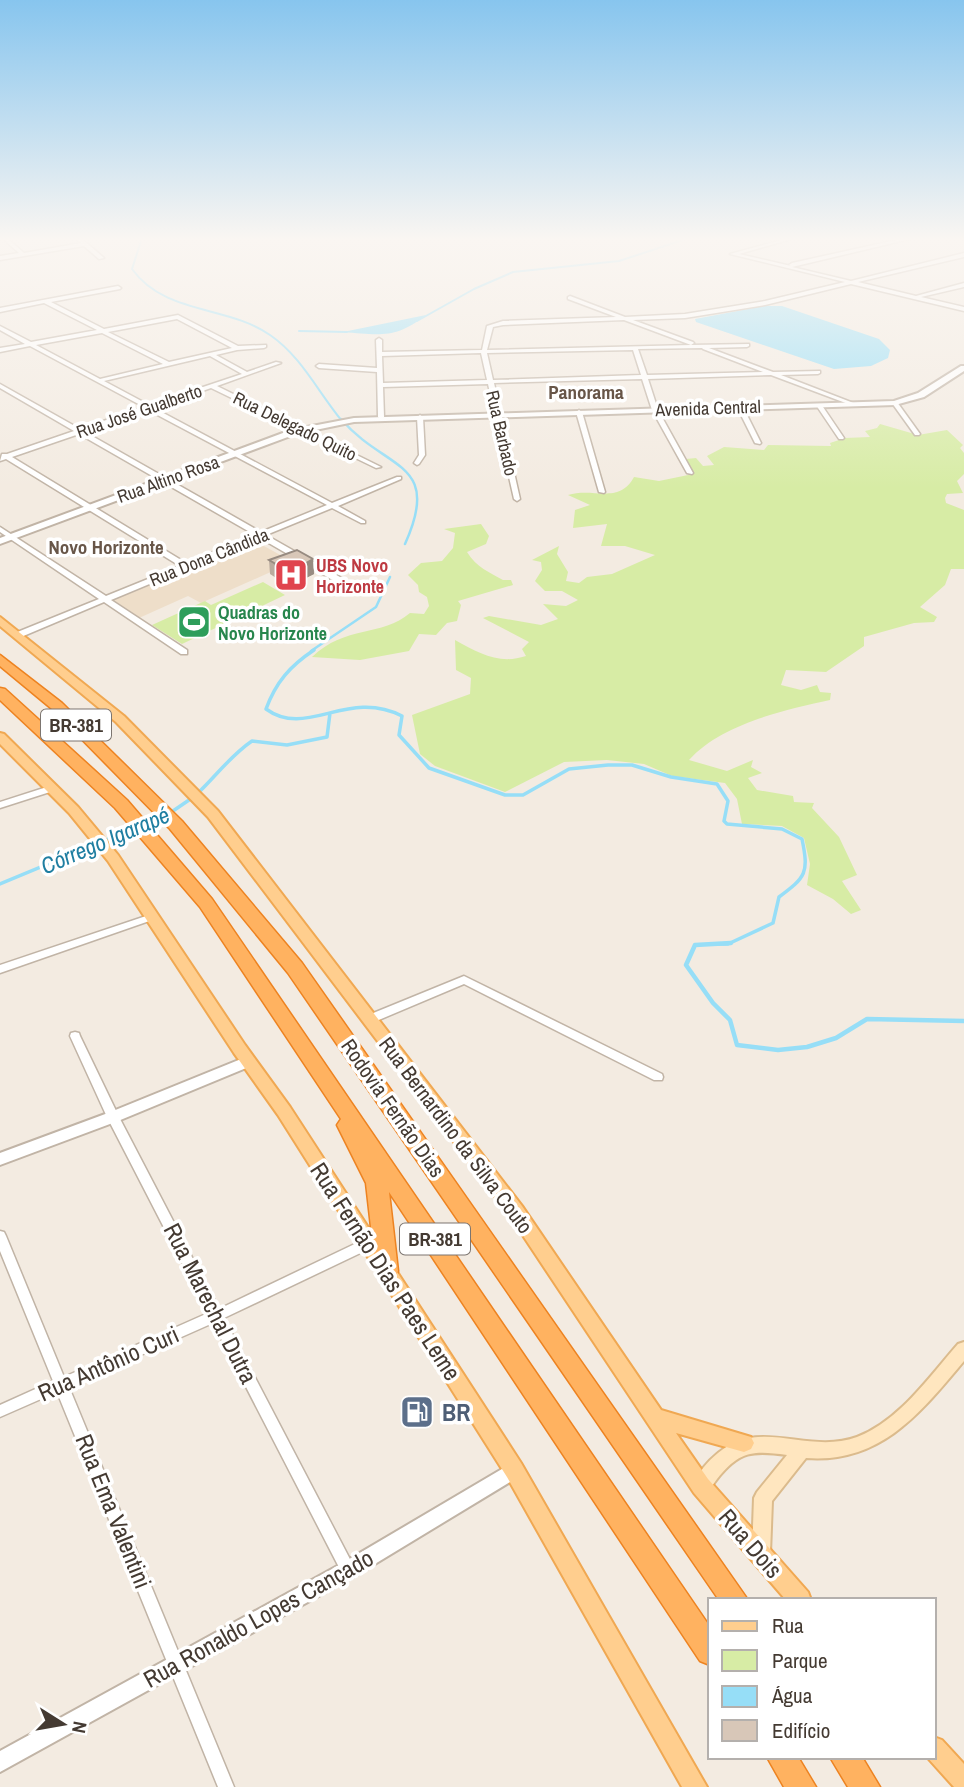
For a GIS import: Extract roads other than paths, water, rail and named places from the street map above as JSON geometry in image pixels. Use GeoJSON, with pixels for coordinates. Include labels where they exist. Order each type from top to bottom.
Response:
{"type":"FeatureCollection","features":[{"type":"Feature","properties":{"kind":"highway","name":"Rodovia Fernão Dias"},"geometry":{"type":"LineString","coordinates":[[0,659],[57,706],[176,825],[295,968],[734,1598]]}},
{"type":"Feature","properties":{"kind":"highway","name":"Rodovia Fernão Dias"},"geometry":{"type":"LineString","coordinates":[[0,692],[121,804],[206,903],[708,1648]]}},
{"type":"Feature","properties":{"kind":"highway"},"geometry":{"type":"LineString","coordinates":[[308,1051],[377,1183],[387,1270]]}},
{"type":"Feature","properties":{"kind":"highway"},"geometry":{"type":"LineString","coordinates":[[782,1759],[801,1787]]}},
{"type":"Feature","properties":{"kind":"highway"},"geometry":{"type":"LineString","coordinates":[[845,1759],[865,1787]]}},
{"type":"Feature","properties":{"kind":"main road","name":"Rua Bernardino da Silva Couto"},"geometry":{"type":"LineString","coordinates":[[0,621],[89,692],[174,771],[214,814],[516,1211],[701,1486]]}},
{"type":"Feature","properties":{"kind":"main road","name":"Rua Fernão Dias Paes Leme"},"geometry":{"type":"LineString","coordinates":[[0,737],[85,823],[113,857],[246,1062],[284,1111],[514,1470],[695,1787]]}},
{"type":"Feature","properties":{"kind":"main road"},"geometry":{"type":"LineString","coordinates":[[653,1417],[744,1443],[802,1450],[844,1448],[881,1432],[910,1410],[964,1349]]}},
{"type":"Feature","properties":{"kind":"main road"},"geometry":{"type":"LineString","coordinates":[[701,1486],[727,1453],[744,1443]]}},
{"type":"Feature","properties":{"kind":"main road"},"geometry":{"type":"LineString","coordinates":[[761,1556],[762,1498],[802,1450]]}},
{"type":"Feature","properties":{"kind":"main road","name":"Rua Dois"},"geometry":{"type":"LineString","coordinates":[[701,1486],[798,1598]]}},
{"type":"Feature","properties":{"kind":"main road"},"geometry":{"type":"LineString","coordinates":[[936,1750],[964,1781]]}},
{"type":"Feature","properties":{"kind":"street"},"geometry":{"type":"LineString","coordinates":[[85,321],[171,365]]}},
{"type":"Feature","properties":{"kind":"street"},"geometry":{"type":"LineString","coordinates":[[0,350],[155,321]]}},
{"type":"Feature","properties":{"kind":"street"},"geometry":{"type":"LineString","coordinates":[[186,321],[237,348]]}},
{"type":"Feature","properties":{"kind":"street","name":"Rua Barbado"},"geometry":{"type":"LineString","coordinates":[[517,499],[484,352],[489,327],[503,323],[569,321]]}},
{"type":"Feature","properties":{"kind":"street"},"geometry":{"type":"LineString","coordinates":[[631,321],[853,404]]}},
{"type":"Feature","properties":{"kind":"street"},"geometry":{"type":"LineString","coordinates":[[0,328],[363,522]]}},
{"type":"Feature","properties":{"kind":"street"},"geometry":{"type":"LineString","coordinates":[[379,340],[381,417]]}},
{"type":"Feature","properties":{"kind":"street"},"geometry":{"type":"LineString","coordinates":[[380,354],[747,345]]}},
{"type":"Feature","properties":{"kind":"street"},"geometry":{"type":"LineString","coordinates":[[99,381],[237,348],[264,346]]}},
{"type":"Feature","properties":{"kind":"street"},"geometry":{"type":"LineString","coordinates":[[635,348],[656,410],[690,473]]}},
{"type":"Feature","properties":{"kind":"street"},"geometry":{"type":"LineString","coordinates":[[212,355],[247,374]]}},
{"type":"Feature","properties":{"kind":"street","name":"Rua José Gualberto"},"geometry":{"type":"LineString","coordinates":[[2,456],[278,363]]}},
{"type":"Feature","properties":{"kind":"street"},"geometry":{"type":"LineString","coordinates":[[319,366],[379,370]]}},
{"type":"Feature","properties":{"kind":"street","name":"Avenida Central"},"geometry":{"type":"LineString","coordinates":[[337,423],[381,417],[895,403],[921,395],[964,368]]}},
{"type":"Feature","properties":{"kind":"street"},"geometry":{"type":"LineString","coordinates":[[380,385],[818,372]]}},
{"type":"Feature","properties":{"kind":"street"},"geometry":{"type":"LineString","coordinates":[[0,386],[351,587]]}},
{"type":"Feature","properties":{"kind":"street","name":"Rua Delegado Quito"},"geometry":{"type":"LineString","coordinates":[[212,386],[378,467]]}},
{"type":"Feature","properties":{"kind":"street"},"geometry":{"type":"LineString","coordinates":[[895,403],[916,433]]}},
{"type":"Feature","properties":{"kind":"street"},"geometry":{"type":"LineString","coordinates":[[819,405],[841,438]]}},
{"type":"Feature","properties":{"kind":"street"},"geometry":{"type":"LineString","coordinates":[[740,407],[758,443]]}},
{"type":"Feature","properties":{"kind":"street"},"geometry":{"type":"LineString","coordinates":[[579,412],[602,492]]}},
{"type":"Feature","properties":{"kind":"street"},"geometry":{"type":"LineString","coordinates":[[416,463],[422,455],[420,417]]}},
{"type":"Feature","properties":{"kind":"street","name":"Rua Altino Rosa"},"geometry":{"type":"LineString","coordinates":[[0,541],[302,430],[337,423]]}},
{"type":"Feature","properties":{"kind":"street"},"geometry":{"type":"LineString","coordinates":[[2,456],[91,507],[185,566]]}},
{"type":"Feature","properties":{"kind":"street","name":"Rua Dona Cândida"},"geometry":{"type":"LineString","coordinates":[[18,635],[400,478]]}},
{"type":"Feature","properties":{"kind":"street"},"geometry":{"type":"LineString","coordinates":[[0,529],[184,653]]}},
{"type":"Feature","properties":{"kind":"street"},"geometry":{"type":"LineString","coordinates":[[0,805],[50,789]]}},
{"type":"Feature","properties":{"kind":"street"},"geometry":{"type":"LineString","coordinates":[[0,969],[152,917]]}},
{"type":"Feature","properties":{"kind":"street"},"geometry":{"type":"LineString","coordinates":[[370,1019],[464,981],[475,983],[657,1077]]}},
{"type":"Feature","properties":{"kind":"street","name":"Rua Marechal Dutra"},"geometry":{"type":"LineString","coordinates":[[75,1036],[113,1117],[348,1570]]}},
{"type":"Feature","properties":{"kind":"street"},"geometry":{"type":"LineString","coordinates":[[0,1159],[113,1117],[246,1062]]}},
{"type":"Feature","properties":{"kind":"street","name":"Rua Ema Valentini"},"geometry":{"type":"LineString","coordinates":[[0,1236],[226,1787]]}},
{"type":"Feature","properties":{"kind":"street","name":"Rua Antônio Curi"},"geometry":{"type":"LineString","coordinates":[[0,1410],[218,1315],[368,1244]]}},
{"type":"Feature","properties":{"kind":"street","name":"Rua Ronaldo Lopes Cançado"},"geometry":{"type":"LineString","coordinates":[[0,1762],[348,1570],[514,1470]]}},
{"type":"Feature","properties":{"kind":"water"},"geometry":{"type":"Polygon","coordinates":[[[395,321],[417,321],[387,334],[343,332],[395,321]]]}},
{"type":"Feature","properties":{"kind":"water"},"geometry":{"type":"Polygon","coordinates":[[[827,321],[879,339],[890,350],[888,358],[871,366],[834,369],[696,322],[827,321]]]}},
{"type":"Feature","properties":{"kind":"waterway"},"geometry":{"type":"LineString","coordinates":[[244,321],[270,335],[291,353],[342,421]]}},
{"type":"Feature","properties":{"kind":"waterway"},"geometry":{"type":"LineString","coordinates":[[299,331],[347,332]]}},
{"type":"Feature","properties":{"kind":"waterway"},"geometry":{"type":"LineString","coordinates":[[341,419],[358,436],[404,470],[413,481],[417,496],[415,517],[405,544]]}},
{"type":"Feature","properties":{"kind":"waterway"},"geometry":{"type":"LineString","coordinates":[[311,651],[376,607],[390,577]]}},
{"type":"Feature","properties":{"kind":"waterway"},"geometry":{"type":"LineString","coordinates":[[314,650],[285,675],[266,709],[281,717],[297,719],[363,707],[382,709],[402,716],[399,735],[429,768],[505,795],[523,795],[569,769],[608,765],[632,765],[671,777],[717,784],[728,801],[724,821],[727,824],[782,829],[802,839],[805,860],[803,873],[800,879],[779,897],[773,923],[730,943]]}},
{"type":"Feature","properties":{"kind":"waterway","name":"Córrego Igarapé"},"geometry":{"type":"LineString","coordinates":[[198,793],[230,759],[252,741],[287,745],[327,737],[330,713]]}},
{"type":"Feature","properties":{"kind":"waterway","name":"Córrego Igarapé"},"geometry":{"type":"LineString","coordinates":[[170,813],[192,798]]}},
{"type":"Feature","properties":{"kind":"waterway","name":"Córrego Igarapé"},"geometry":{"type":"LineString","coordinates":[[144,824],[163,816]]}},
{"type":"Feature","properties":{"kind":"waterway","name":"Córrego Igarapé"},"geometry":{"type":"LineString","coordinates":[[0,884],[137,827]]}},
{"type":"Feature","properties":{"kind":"waterway"},"geometry":{"type":"LineString","coordinates":[[713,944],[730,943]]}},
{"type":"Feature","properties":{"kind":"waterway"},"geometry":{"type":"LineString","coordinates":[[713,944],[730,943]]}},
{"type":"Feature","properties":{"kind":"waterway"},"geometry":{"type":"LineString","coordinates":[[713,944],[695,945],[686,965],[713,1003],[730,1020],[737,1045],[778,1050],[807,1047],[836,1038],[867,1019],[964,1021]]}},
{"type":"Feature","properties":{"kind":"place","name":"UBS Novo Horizonte"},"geometry":{"type":"Point","coordinates":[291,575]}},
{"type":"Feature","properties":{"kind":"place","name":"Quadras do Novo Horizonte"},"geometry":{"type":"Point","coordinates":[194,622]}},
{"type":"Feature","properties":{"kind":"place","name":"BR"},"geometry":{"type":"Point","coordinates":[417,1412]}},
{"type":"Feature","properties":{"kind":"district","name":"Panorama"},"geometry":{"type":"Point","coordinates":[586,392]}},
{"type":"Feature","properties":{"kind":"district","name":"Novo Horizonte"},"geometry":{"type":"Point","coordinates":[106,547]}}]}
